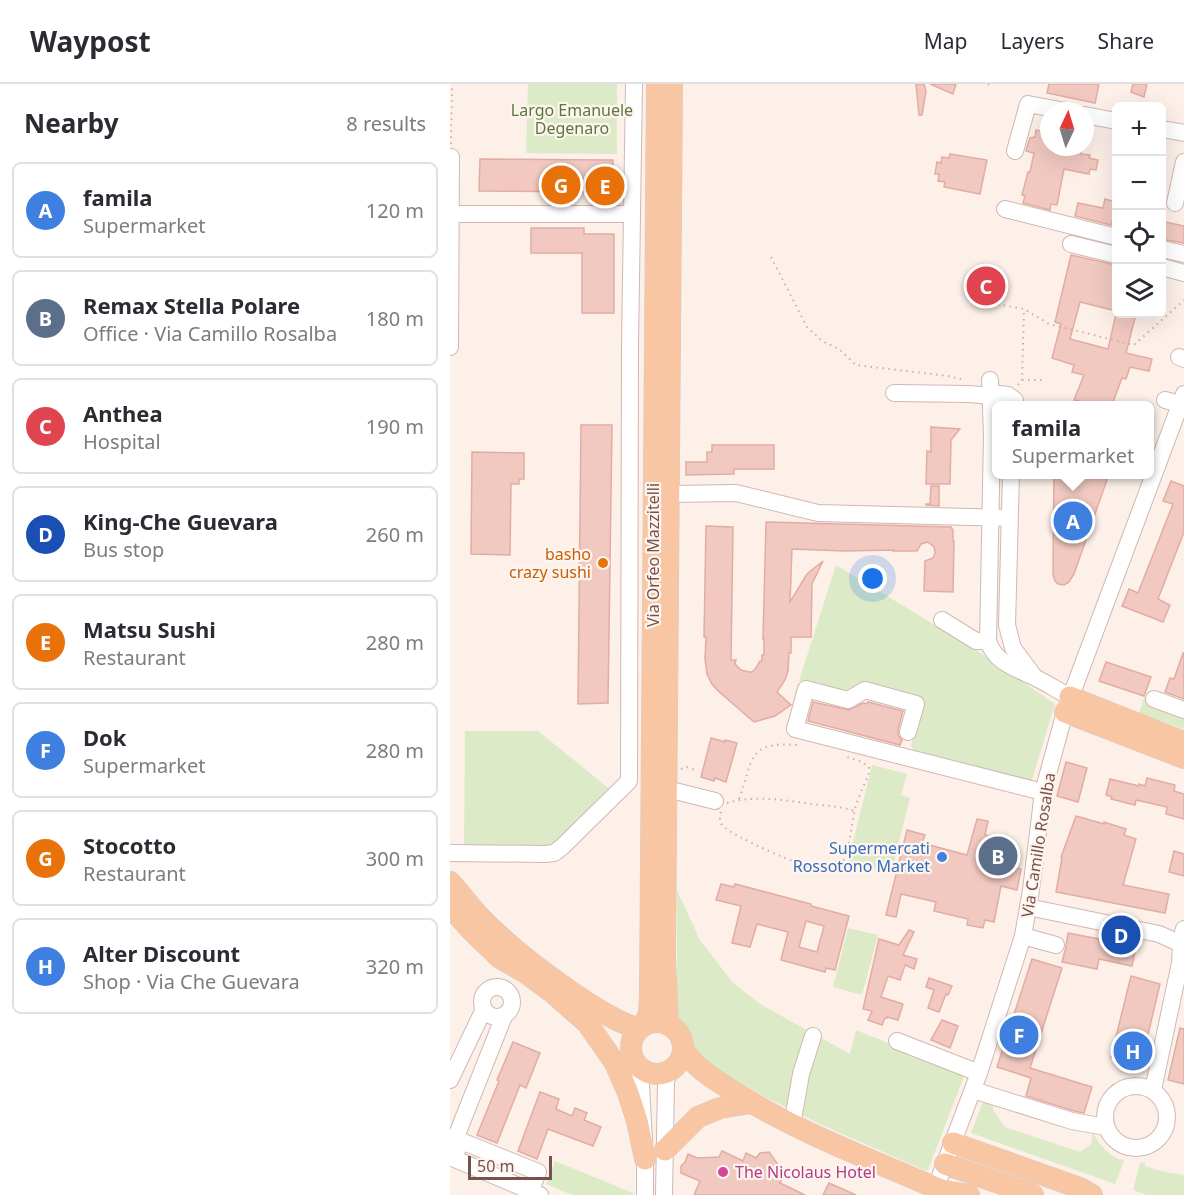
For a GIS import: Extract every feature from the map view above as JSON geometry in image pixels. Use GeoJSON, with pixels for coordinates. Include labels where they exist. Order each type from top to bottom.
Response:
{"type":"FeatureCollection","features":[{"type":"Feature","properties":{"kind":"main road"},"geometry":{"type":"LineString","coordinates":[[658,84],[668,84]]}},
{"type":"Feature","properties":{"kind":"main road","name":"Via Orfeo Mazzitelli"},"geometry":{"type":"LineString","coordinates":[[658,84],[664,113],[669,494],[661,517]]}},
{"type":"Feature","properties":{"kind":"main road","name":"Via Orfeo Mazzitelli"},"geometry":{"type":"LineString","coordinates":[[668,1025],[667,789],[655,345],[664,113],[672,84]]}},
{"type":"Feature","properties":{"kind":"main road","name":"Via Orfeo Mazzitelli"},"geometry":{"type":"LineString","coordinates":[[642,1027],[649,1013],[650,994],[652,694],[661,547]]}},
{"type":"Feature","properties":{"kind":"main road"},"geometry":{"type":"LineString","coordinates":[[1067,705],[1184,742]]}},
{"type":"Feature","properties":{"kind":"main road"},"geometry":{"type":"LineString","coordinates":[[1067,705],[1184,758]]}},
{"type":"Feature","properties":{"kind":"main road"},"geometry":{"type":"LineString","coordinates":[[450,882],[481,918],[509,944],[582,1000],[625,1024],[642,1027],[656,1022],[668,1025],[677,1032],[680,1038],[675,1062]]}},
{"type":"Feature","properties":{"kind":"main road"},"geometry":{"type":"LineString","coordinates":[[450,907],[500,958],[625,1037],[635,1059],[651,1073],[663,1073],[675,1062],[690,1060],[699,1069],[751,1104],[792,1125],[934,1191],[969,1195]]}},
{"type":"Feature","properties":{"kind":"main road"},"geometry":{"type":"LineString","coordinates":[[553,993],[587,1023],[615,1063],[637,1121],[645,1159]]}},
{"type":"Feature","properties":{"kind":"main road"},"geometry":{"type":"LineString","coordinates":[[635,1059],[633,1039],[642,1027]]}},
{"type":"Feature","properties":{"kind":"main road"},"geometry":{"type":"LineString","coordinates":[[665,1150],[698,1117],[720,1108],[751,1104]]}},
{"type":"Feature","properties":{"kind":"main road"},"geometry":{"type":"LineString","coordinates":[[954,1143],[1078,1193]]}},
{"type":"Feature","properties":{"kind":"main road"},"geometry":{"type":"LineString","coordinates":[[945,1164],[1033,1195]]}},
{"type":"Feature","properties":{"kind":"street","name":"Via Orfeo Mazzitelli"},"geometry":{"type":"LineString","coordinates":[[450,853],[554,853],[629,781],[630,345],[634,84]]}},
{"type":"Feature","properties":{"kind":"street"},"geometry":{"type":"LineString","coordinates":[[1015,151],[1028,104],[1040,106]]}},
{"type":"Feature","properties":{"kind":"street"},"geometry":{"type":"LineString","coordinates":[[1094,116],[1112,119]]}},
{"type":"Feature","properties":{"kind":"street"},"geometry":{"type":"LineString","coordinates":[[1166,130],[1184,133]]}},
{"type":"Feature","properties":{"kind":"street"},"geometry":{"type":"LineString","coordinates":[[450,347],[451,157]]}},
{"type":"Feature","properties":{"kind":"street"},"geometry":{"type":"LineString","coordinates":[[1175,203],[1184,162]]}},
{"type":"Feature","properties":{"kind":"street"},"geometry":{"type":"LineString","coordinates":[[1005,209],[1112,236]]}},
{"type":"Feature","properties":{"kind":"street"},"geometry":{"type":"LineString","coordinates":[[451,214],[632,214]]}},
{"type":"Feature","properties":{"kind":"street"},"geometry":{"type":"LineString","coordinates":[[1071,244],[1112,254]]}},
{"type":"Feature","properties":{"kind":"street"},"geometry":{"type":"LineString","coordinates":[[1166,250],[1184,255]]}},
{"type":"Feature","properties":{"kind":"street"},"geometry":{"type":"LineString","coordinates":[[1166,268],[1184,273]]}},
{"type":"Feature","properties":{"kind":"street"},"geometry":{"type":"LineString","coordinates":[[630,345],[655,345]]}},
{"type":"Feature","properties":{"kind":"street"},"geometry":{"type":"LineString","coordinates":[[894,393],[969,394],[991,388]]}},
{"type":"Feature","properties":{"kind":"street"},"geometry":{"type":"LineString","coordinates":[[991,388],[999,394],[1017,393]]}},
{"type":"Feature","properties":{"kind":"street"},"geometry":{"type":"LineString","coordinates":[[991,388],[992,404]]}},
{"type":"Feature","properties":{"kind":"street","name":"Via Camillo Rosalba"},"geometry":{"type":"LineString","coordinates":[[1154,466],[1180,394]]}},
{"type":"Feature","properties":{"kind":"street"},"geometry":{"type":"LineString","coordinates":[[992,476],[988,641],[990,648],[999,659],[1033,676]]}},
{"type":"Feature","properties":{"kind":"street"},"geometry":{"type":"LineString","coordinates":[[1011,479],[1007,625],[1013,648],[1033,676],[1067,705]]}},
{"type":"Feature","properties":{"kind":"street","name":"Via Camillo Rosalba"},"geometry":{"type":"LineString","coordinates":[[934,1191],[979,1073],[1023,936],[1043,792],[1067,705],[1149,479]]}},
{"type":"Feature","properties":{"kind":"street"},"geometry":{"type":"LineString","coordinates":[[669,494],[736,493],[818,513],[1009,518]]}},
{"type":"Feature","properties":{"kind":"street"},"geometry":{"type":"LineString","coordinates":[[989,586],[1007,587]]}},
{"type":"Feature","properties":{"kind":"street"},"geometry":{"type":"LineString","coordinates":[[942,620],[976,641],[988,641]]}},
{"type":"Feature","properties":{"kind":"street"},"geometry":{"type":"LineString","coordinates":[[908,732],[916,704],[865,690],[848,700],[806,689],[795,729],[1043,792]]}},
{"type":"Feature","properties":{"kind":"street"},"geometry":{"type":"LineString","coordinates":[[629,693],[652,694]]}},
{"type":"Feature","properties":{"kind":"street"},"geometry":{"type":"LineString","coordinates":[[1154,699],[1184,710]]}},
{"type":"Feature","properties":{"kind":"street"},"geometry":{"type":"LineString","coordinates":[[667,789],[720,802]]}},
{"type":"Feature","properties":{"kind":"street"},"geometry":{"type":"LineString","coordinates":[[1028,907],[1159,934],[1182,942],[1153,1090]]}},
{"type":"Feature","properties":{"kind":"street"},"geometry":{"type":"LineString","coordinates":[[1023,936],[1056,945]]}},
{"type":"Feature","properties":{"kind":"street"},"geometry":{"type":"LineString","coordinates":[[504,1016],[490,1016],[484,1009],[483,999],[492,988],[502,988],[510,994],[511,1009],[504,1016],[451,1156],[533,1194]]}},
{"type":"Feature","properties":{"kind":"street"},"geometry":{"type":"LineString","coordinates":[[450,1080],[456,1054],[484,1009]]}},
{"type":"Feature","properties":{"kind":"street"},"geometry":{"type":"LineString","coordinates":[[792,1125],[801,1074],[813,1036]]}},
{"type":"Feature","properties":{"kind":"street"},"geometry":{"type":"LineString","coordinates":[[897,1041],[979,1073]]}},
{"type":"Feature","properties":{"kind":"street"},"geometry":{"type":"LineString","coordinates":[[635,1059],[645,1159],[645,1195]]}},
{"type":"Feature","properties":{"kind":"street"},"geometry":{"type":"LineString","coordinates":[[664,1195],[666,1082],[675,1062]]}},
{"type":"Feature","properties":{"kind":"street"},"geometry":{"type":"LineString","coordinates":[[1130,1086],[1153,1090],[1161,1097],[1168,1114],[1167,1124],[1157,1141],[1137,1149],[1120,1144],[1113,1139],[1106,1127],[1104,1118],[1108,1102],[1117,1092],[1130,1086]]}},
{"type":"Feature","properties":{"kind":"street"},"geometry":{"type":"LineString","coordinates":[[973,1090],[1072,1121],[1106,1127]]}},
{"type":"Feature","properties":{"kind":"path"},"geometry":{"type":"LineString","coordinates":[[451,157],[452,84]]}},
{"type":"Feature","properties":{"kind":"path"},"geometry":{"type":"LineString","coordinates":[[988,84],[992,88]]}},
{"type":"Feature","properties":{"kind":"path"},"geometry":{"type":"LineString","coordinates":[[771,257],[807,327],[822,341],[839,349],[856,365],[965,379],[969,394]]}},
{"type":"Feature","properties":{"kind":"path"},"geometry":{"type":"LineString","coordinates":[[980,301],[1024,309],[1049,324],[1134,345],[1184,300]]}},
{"type":"Feature","properties":{"kind":"path"},"geometry":{"type":"LineString","coordinates":[[1024,309],[1017,393],[1045,381]]}},
{"type":"Feature","properties":{"kind":"path"},"geometry":{"type":"LineString","coordinates":[[739,799],[751,760],[756,753],[766,747],[784,744],[801,745]]}},
{"type":"Feature","properties":{"kind":"path"},"geometry":{"type":"LineString","coordinates":[[842,756],[862,762],[869,767],[870,772],[854,811],[849,843],[842,865],[829,872],[796,863],[753,843],[722,825],[720,819],[720,802],[739,799],[792,801],[835,806],[854,811]]}},
{"type":"Feature","properties":{"kind":"green space","name":"Largo Emanuele Degenaro"},"geometry":{"type":"Polygon","coordinates":[[[528,84],[617,84],[617,154],[526,153],[528,84]]]}},
{"type":"Feature","properties":{"kind":"green space"},"geometry":{"type":"Polygon","coordinates":[[[836,565],[976,650],[1055,704],[1032,780],[1028,782],[915,754],[911,746],[923,701],[865,685],[843,692],[799,681],[836,565]]]}},
{"type":"Feature","properties":{"kind":"green space"},"geometry":{"type":"Polygon","coordinates":[[[1144,698],[1184,712],[1184,729],[1139,713],[1144,698]]]}},
{"type":"Feature","properties":{"kind":"green space"},"geometry":{"type":"Polygon","coordinates":[[[465,731],[538,731],[611,790],[552,847],[464,847],[465,731]]]}},
{"type":"Feature","properties":{"kind":"green space"},"geometry":{"type":"Polygon","coordinates":[[[872,765],[907,774],[901,795],[910,798],[891,874],[848,863],[872,765]]]}},
{"type":"Feature","properties":{"kind":"green space"},"geometry":{"type":"Polygon","coordinates":[[[677,890],[700,940],[733,983],[760,1004],[850,1054],[856,1030],[965,1074],[928,1170],[822,1125],[761,1095],[698,1058],[689,1031],[677,1017],[677,890]]]}},
{"type":"Feature","properties":{"kind":"green space"},"geometry":{"type":"Polygon","coordinates":[[[848,928],[878,935],[862,995],[833,987],[848,928]]]}},
{"type":"Feature","properties":{"kind":"green space"},"geometry":{"type":"Polygon","coordinates":[[[984,1099],[993,1102],[993,1110],[1005,1127],[1080,1152],[1091,1144],[1093,1133],[1106,1150],[1124,1161],[1115,1184],[971,1133],[984,1099]]]}},
{"type":"Feature","properties":{"kind":"green space"},"geometry":{"type":"Polygon","coordinates":[[[555,1161],[633,1193],[633,1195],[572,1195],[546,1184],[555,1161]]]}},
{"type":"Feature","properties":{"kind":"green space"},"geometry":{"type":"Polygon","coordinates":[[[1145,1162],[1145,1166],[1184,1175],[1184,1195],[1147,1195],[1133,1190],[1140,1163],[1145,1162]]]}},
{"type":"Feature","properties":{"kind":"building"},"geometry":{"type":"Polygon","coordinates":[[[916,84],[924,84],[926,91],[922,115],[919,115],[916,84]]]}},
{"type":"Feature","properties":{"kind":"building"},"geometry":{"type":"Polygon","coordinates":[[[930,84],[956,84],[953,94],[930,84]]]}},
{"type":"Feature","properties":{"kind":"building"},"geometry":{"type":"Polygon","coordinates":[[[1049,84],[1099,84],[1095,103],[1047,93],[1049,84]]]}},
{"type":"Feature","properties":{"kind":"building"},"geometry":{"type":"Polygon","coordinates":[[[1133,84],[1147,84],[1144,97],[1131,92],[1133,84]]]}},
{"type":"Feature","properties":{"kind":"building"},"geometry":{"type":"Polygon","coordinates":[[[1036,130],[1040,131],[1040,156],[1090,156],[1089,158],[1098,160],[1096,170],[1090,169],[1089,174],[1064,169],[1057,205],[1051,204],[1050,210],[1023,203],[1025,196],[1022,195],[1034,153],[1026,151],[1030,138],[1035,137],[1036,130]]]}},
{"type":"Feature","properties":{"kind":"building"},"geometry":{"type":"Polygon","coordinates":[[[950,154],[987,160],[980,194],[944,187],[945,182],[938,181],[939,174],[935,174],[937,162],[941,163],[942,157],[949,158],[950,154]]]}},
{"type":"Feature","properties":{"kind":"building"},"geometry":{"type":"Polygon","coordinates":[[[480,159],[613,160],[612,192],[479,191],[480,159]]]}},
{"type":"Feature","properties":{"kind":"building"},"geometry":{"type":"Polygon","coordinates":[[[1105,199],[1112,201],[1111,225],[1075,216],[1078,203],[1103,208],[1105,199]]]}},
{"type":"Feature","properties":{"kind":"building"},"geometry":{"type":"Polygon","coordinates":[[[1166,222],[1184,226],[1184,243],[1166,240],[1166,222]]]}},
{"type":"Feature","properties":{"kind":"building"},"geometry":{"type":"Polygon","coordinates":[[[531,228],[584,228],[584,234],[614,234],[614,313],[582,313],[582,253],[531,253],[531,228]]]}},
{"type":"Feature","properties":{"kind":"building"},"geometry":{"type":"Polygon","coordinates":[[[1071,255],[1112,264],[1112,310],[1080,302],[1070,339],[1108,349],[1115,318],[1135,318],[1126,353],[1152,359],[1149,371],[1130,367],[1126,379],[1122,378],[1113,401],[1074,400],[1084,375],[1072,372],[1074,365],[1052,358],[1061,324],[1055,322],[1071,255]]]}},
{"type":"Feature","properties":{"kind":"building"},"geometry":{"type":"Polygon","coordinates":[[[581,425],[612,425],[608,703],[578,704],[581,425]]]}},
{"type":"Feature","properties":{"kind":"building"},"geometry":{"type":"Polygon","coordinates":[[[931,427],[960,429],[951,440],[950,484],[926,484],[927,451],[931,452],[931,427]]]}},
{"type":"Feature","properties":{"kind":"building"},"geometry":{"type":"Polygon","coordinates":[[[712,445],[774,445],[774,469],[734,469],[734,474],[686,475],[686,462],[707,462],[707,452],[712,452],[712,445]]]}},
{"type":"Feature","properties":{"kind":"building"},"geometry":{"type":"Polygon","coordinates":[[[472,452],[524,453],[524,479],[519,479],[519,484],[511,484],[510,555],[471,554],[472,452]]]}},
{"type":"Feature","properties":{"kind":"building"},"geometry":{"type":"Polygon","coordinates":[[[1054,479],[1107,479],[1074,574],[1064,585],[1058,584],[1053,575],[1054,479]]]}},
{"type":"Feature","properties":{"kind":"building"},"geometry":{"type":"Polygon","coordinates":[[[1171,481],[1184,486],[1184,532],[1158,599],[1170,605],[1163,622],[1122,606],[1129,589],[1138,593],[1173,504],[1163,501],[1171,481]]]}},
{"type":"Feature","properties":{"kind":"building"},"geometry":{"type":"Polygon","coordinates":[[[931,486],[939,486],[939,506],[926,505],[930,504],[931,486]]]}},
{"type":"Feature","properties":{"kind":"building"},"geometry":{"type":"Polygon","coordinates":[[[766,522],[951,527],[954,541],[953,592],[924,591],[925,561],[933,558],[935,553],[934,547],[928,542],[921,544],[917,551],[792,549],[790,602],[807,574],[823,561],[812,584],[811,637],[791,637],[788,671],[777,692],[791,705],[775,716],[754,722],[717,690],[707,674],[706,637],[704,637],[706,526],[733,527],[731,660],[736,660],[735,664],[741,670],[752,672],[762,661],[762,655],[764,655],[766,522]]]}},
{"type":"Feature","properties":{"kind":"building"},"geometry":{"type":"Polygon","coordinates":[[[1183,653],[1184,699],[1165,692],[1170,678],[1174,679],[1183,653]]]}},
{"type":"Feature","properties":{"kind":"building"},"geometry":{"type":"Polygon","coordinates":[[[1106,662],[1151,677],[1144,696],[1099,681],[1106,662]]]}},
{"type":"Feature","properties":{"kind":"building"},"geometry":{"type":"Polygon","coordinates":[[[813,702],[849,710],[868,702],[903,711],[898,730],[898,735],[902,740],[900,745],[808,721],[813,702]]]}},
{"type":"Feature","properties":{"kind":"building"},"geometry":{"type":"Polygon","coordinates":[[[711,738],[737,743],[726,782],[701,777],[711,738]]]}},
{"type":"Feature","properties":{"kind":"building"},"geometry":{"type":"Polygon","coordinates":[[[1066,762],[1087,768],[1078,802],[1057,796],[1066,762]]]}},
{"type":"Feature","properties":{"kind":"building"},"geometry":{"type":"Polygon","coordinates":[[[1147,778],[1175,785],[1174,791],[1184,794],[1184,819],[1166,814],[1167,807],[1136,800],[1135,805],[1111,799],[1112,797],[1106,795],[1110,779],[1145,786],[1147,778]]]}},
{"type":"Feature","properties":{"kind":"building"},"geometry":{"type":"Polygon","coordinates":[[[1076,816],[1126,829],[1124,835],[1136,839],[1123,885],[1169,894],[1165,913],[1056,892],[1061,857],[1076,816]]]}},
{"type":"Feature","properties":{"kind":"building"},"geometry":{"type":"Polygon","coordinates":[[[977,819],[988,821],[985,835],[1012,842],[1006,865],[1021,869],[1017,890],[1001,886],[994,922],[985,920],[983,928],[967,925],[968,919],[934,911],[936,902],[901,894],[896,917],[886,915],[907,830],[925,835],[922,843],[967,855],[977,819]]]}},
{"type":"Feature","properties":{"kind":"building"},"geometry":{"type":"Polygon","coordinates":[[[1174,851],[1184,854],[1184,876],[1169,872],[1174,851]]]}},
{"type":"Feature","properties":{"kind":"building"},"geometry":{"type":"Polygon","coordinates":[[[721,884],[734,887],[735,884],[849,916],[835,970],[826,968],[825,972],[781,960],[788,932],[757,924],[750,947],[732,943],[741,906],[716,900],[721,884]],[[806,921],[799,947],[817,952],[824,926],[806,921]]]}},
{"type":"Feature","properties":{"kind":"building"},"geometry":{"type":"Polygon","coordinates":[[[909,930],[914,932],[903,955],[917,959],[914,969],[905,965],[900,980],[888,976],[881,997],[903,1004],[898,1020],[887,1017],[882,1025],[868,1020],[872,1011],[863,1009],[879,939],[899,945],[909,930]]]}},
{"type":"Feature","properties":{"kind":"building"},"geometry":{"type":"Polygon","coordinates":[[[1068,933],[1136,946],[1132,966],[1099,959],[1097,969],[1062,962],[1068,933]]]}},
{"type":"Feature","properties":{"kind":"building"},"geometry":{"type":"Polygon","coordinates":[[[1032,959],[1062,968],[1030,1068],[1092,1087],[1084,1113],[1026,1096],[1031,1078],[997,1067],[1032,959]]]}},
{"type":"Feature","properties":{"kind":"building"},"geometry":{"type":"Polygon","coordinates":[[[1131,976],[1160,984],[1141,1064],[1111,1057],[1131,976]]]}},
{"type":"Feature","properties":{"kind":"building"},"geometry":{"type":"Polygon","coordinates":[[[929,978],[952,986],[939,1012],[928,1008],[934,990],[926,987],[929,978]]]}},
{"type":"Feature","properties":{"kind":"building"},"geometry":{"type":"Polygon","coordinates":[[[942,1020],[958,1026],[950,1048],[931,1040],[942,1020]]]}},
{"type":"Feature","properties":{"kind":"building"},"geometry":{"type":"Polygon","coordinates":[[[1180,1028],[1184,1029],[1184,1084],[1168,1080],[1180,1028]]]}},
{"type":"Feature","properties":{"kind":"building"},"geometry":{"type":"Polygon","coordinates":[[[513,1042],[540,1053],[526,1088],[520,1085],[497,1143],[477,1135],[513,1042]]]}},
{"type":"Feature","properties":{"kind":"building"},"geometry":{"type":"Polygon","coordinates":[[[540,1092],[559,1099],[556,1109],[572,1116],[575,1108],[587,1113],[584,1120],[601,1127],[593,1146],[548,1129],[537,1159],[518,1151],[540,1092]]]}},
{"type":"Feature","properties":{"kind":"building","name":"The Nicolaus Hotel"},"geometry":{"type":"Polygon","coordinates":[[[722,1151],[743,1161],[746,1153],[756,1158],[760,1153],[769,1152],[785,1174],[780,1183],[805,1195],[694,1195],[700,1181],[681,1173],[681,1166],[688,1154],[697,1158],[719,1157],[722,1151]]]}},
{"type":"Feature","properties":{"kind":"building"},"geometry":{"type":"Polygon","coordinates":[[[829,1183],[856,1195],[823,1195],[829,1183]]]}},
{"type":"Feature","properties":{"kind":"place","name":"Stocotto"},"geometry":{"type":"Point","coordinates":[561,185]}},
{"type":"Feature","properties":{"kind":"place","name":"Matsu Sushi"},"geometry":{"type":"Point","coordinates":[605,186]}},
{"type":"Feature","properties":{"kind":"place","name":"Anthea"},"geometry":{"type":"Point","coordinates":[986,286]}},
{"type":"Feature","properties":{"kind":"place","name":"famila"},"geometry":{"type":"Point","coordinates":[1073,521]}},
{"type":"Feature","properties":{"kind":"place","name":"basho crazy sushi"},"geometry":{"type":"Point","coordinates":[603,563]}},
{"type":"Feature","properties":{"kind":"place","name":"Remax Stella Polare"},"geometry":{"type":"Point","coordinates":[998,856]}},
{"type":"Feature","properties":{"kind":"place","name":"Supermercati Rossotono Market"},"geometry":{"type":"Point","coordinates":[942,857]}},
{"type":"Feature","properties":{"kind":"place","name":"King-Che Guevara"},"geometry":{"type":"Point","coordinates":[1121,935]}},
{"type":"Feature","properties":{"kind":"place","name":"Dok"},"geometry":{"type":"Point","coordinates":[1019,1035]}},
{"type":"Feature","properties":{"kind":"place","name":"Alter Discount"},"geometry":{"type":"Point","coordinates":[1133,1051]}},
{"type":"Feature","properties":{"kind":"place","name":"The Nicolaus Hotel"},"geometry":{"type":"Point","coordinates":[723,1172]}}]}
